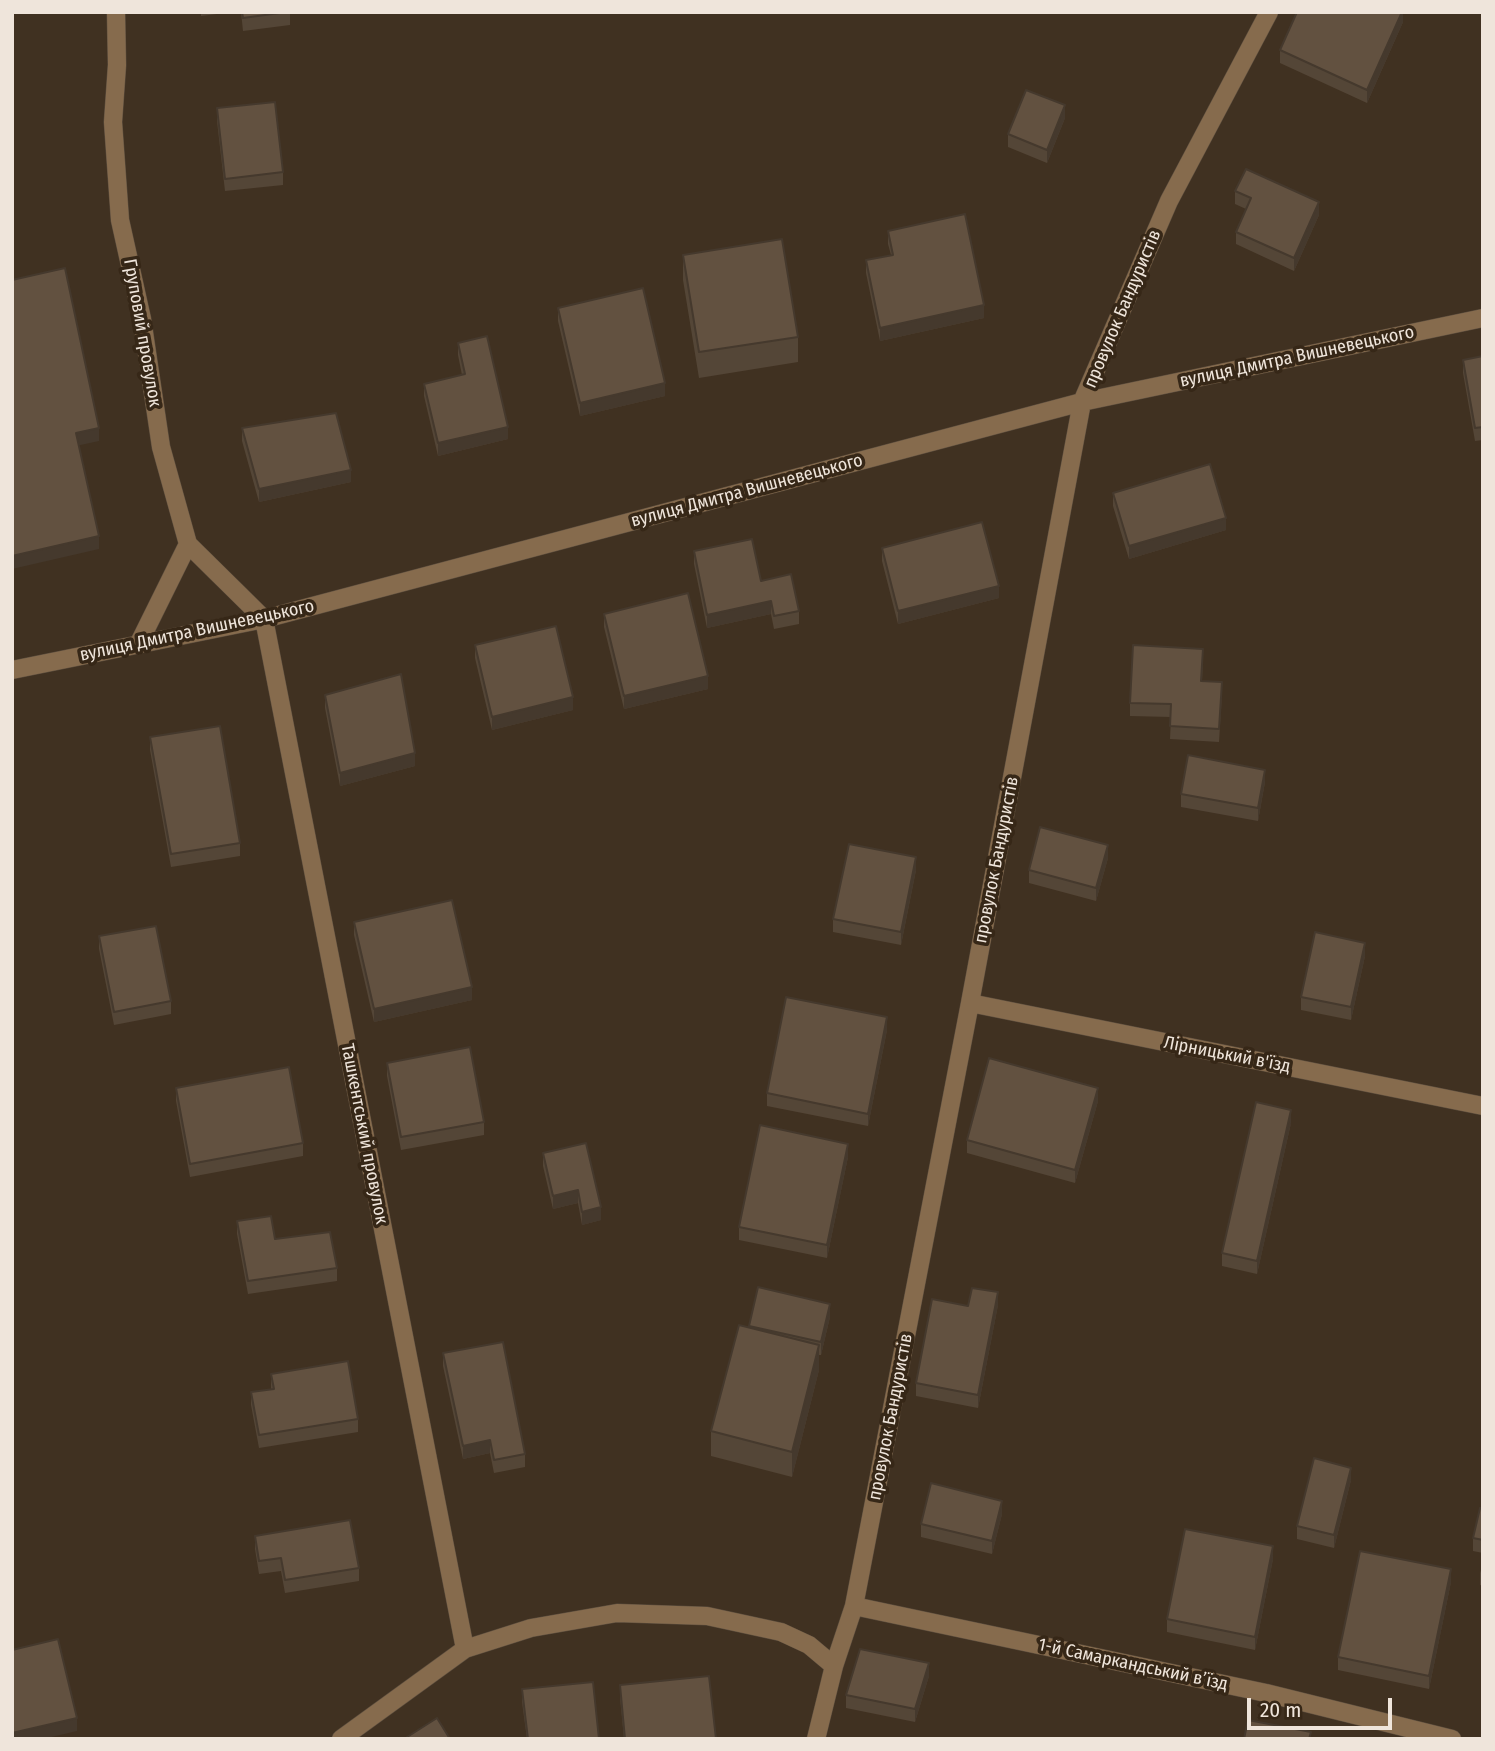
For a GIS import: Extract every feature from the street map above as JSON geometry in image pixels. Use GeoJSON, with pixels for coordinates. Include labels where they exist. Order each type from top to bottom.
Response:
{"type":"FeatureCollection","features":[{"type":"Feature","properties":{"kind":"street","name":"Груповий провулок"},"geometry":{"type":"LineString","coordinates":[[116,12],[117,65],[113,122],[120,220],[142,319],[161,447],[188,544],[264,620]]}},
{"type":"Feature","properties":{"kind":"street","name":"провулок Бандуристів"},"geometry":{"type":"LineString","coordinates":[[816,1739],[834,1667],[854,1606],[971,1003],[1082,402],[1169,201],[1269,12]]}},
{"type":"Feature","properties":{"kind":"street","name":"вулиця Дмитра Вишневецького"},"geometry":{"type":"LineString","coordinates":[[12,670],[264,620],[1082,402],[1483,318]]}},
{"type":"Feature","properties":{"kind":"street"},"geometry":{"type":"LineString","coordinates":[[138,645],[188,544]]}},
{"type":"Feature","properties":{"kind":"street","name":"Ташкентський провулок"},"geometry":{"type":"LineString","coordinates":[[264,620],[465,1648]]}},
{"type":"Feature","properties":{"kind":"street","name":"Лірницький в'їзд"},"geometry":{"type":"LineString","coordinates":[[971,1003],[1483,1106]]}},
{"type":"Feature","properties":{"kind":"street","name":"1-й Самаркандський в’їзд"},"geometry":{"type":"LineString","coordinates":[[854,1606],[1266,1693],[1452,1739]]}},
{"type":"Feature","properties":{"kind":"street"},"geometry":{"type":"LineString","coordinates":[[341,1739],[465,1648],[531,1628],[617,1613],[707,1616],[781,1632],[809,1645],[834,1667]]}},
{"type":"Feature","properties":{"kind":"building"},"geometry":{"type":"Polygon","coordinates":[[[242,12],[287,12],[243,18],[242,12]]]}},
{"type":"Feature","properties":{"kind":"building"},"geometry":{"type":"Polygon","coordinates":[[[1297,12],[1402,12],[1367,90],[1280,50],[1297,12]]]}},
{"type":"Feature","properties":{"kind":"building"},"geometry":{"type":"Polygon","coordinates":[[[1026,90],[1065,105],[1047,150],[1008,134],[1026,90]]]}},
{"type":"Feature","properties":{"kind":"building"},"geometry":{"type":"Polygon","coordinates":[[[275,102],[283,172],[225,179],[217,108],[275,102]]]}},
{"type":"Feature","properties":{"kind":"building"},"geometry":{"type":"Polygon","coordinates":[[[1246,169],[1319,202],[1294,258],[1236,232],[1251,198],[1235,191],[1246,169]]]}},
{"type":"Feature","properties":{"kind":"building"},"geometry":{"type":"Polygon","coordinates":[[[965,214],[984,305],[880,328],[866,260],[893,255],[888,231],[965,214]]]}},
{"type":"Feature","properties":{"kind":"building"},"geometry":{"type":"Polygon","coordinates":[[[782,239],[798,337],[699,352],[683,255],[782,239]]]}},
{"type":"Feature","properties":{"kind":"building"},"geometry":{"type":"Polygon","coordinates":[[[65,268],[99,428],[76,433],[99,536],[12,556],[12,280],[65,268]]]}},
{"type":"Feature","properties":{"kind":"building"},"geometry":{"type":"Polygon","coordinates":[[[643,288],[665,383],[580,403],[558,308],[643,288]]]}},
{"type":"Feature","properties":{"kind":"building"},"geometry":{"type":"Polygon","coordinates":[[[487,336],[508,427],[438,443],[424,384],[465,374],[458,343],[487,336]]]}},
{"type":"Feature","properties":{"kind":"building"},"geometry":{"type":"Polygon","coordinates":[[[1483,356],[1483,427],[1475,428],[1463,360],[1483,356]]]}},
{"type":"Feature","properties":{"kind":"building"},"geometry":{"type":"Polygon","coordinates":[[[336,413],[351,470],[259,489],[242,428],[336,413]]]}},
{"type":"Feature","properties":{"kind":"building"},"geometry":{"type":"Polygon","coordinates":[[[1210,464],[1226,518],[1129,546],[1113,493],[1210,464]]]}},
{"type":"Feature","properties":{"kind":"building"},"geometry":{"type":"Polygon","coordinates":[[[982,522],[999,586],[898,611],[882,548],[982,522]]]}},
{"type":"Feature","properties":{"kind":"building"},"geometry":{"type":"Polygon","coordinates":[[[752,539],[761,581],[791,574],[799,611],[774,616],[771,601],[707,615],[694,551],[752,539]]]}},
{"type":"Feature","properties":{"kind":"building"},"geometry":{"type":"Polygon","coordinates":[[[688,593],[708,676],[624,696],[604,614],[688,593]]]}},
{"type":"Feature","properties":{"kind":"building"},"geometry":{"type":"Polygon","coordinates":[[[556,626],[573,697],[492,717],[475,645],[556,626]]]}},
{"type":"Feature","properties":{"kind":"building"},"geometry":{"type":"Polygon","coordinates":[[[1133,645],[1203,649],[1201,681],[1222,682],[1219,729],[1170,726],[1171,704],[1130,703],[1133,645]]]}},
{"type":"Feature","properties":{"kind":"building"},"geometry":{"type":"Polygon","coordinates":[[[401,674],[415,753],[340,773],[325,695],[401,674]]]}},
{"type":"Feature","properties":{"kind":"building"},"geometry":{"type":"Polygon","coordinates":[[[220,726],[240,843],[171,854],[150,737],[220,726]]]}},
{"type":"Feature","properties":{"kind":"building"},"geometry":{"type":"Polygon","coordinates":[[[1188,755],[1265,770],[1258,808],[1181,794],[1188,755]]]}},
{"type":"Feature","properties":{"kind":"building"},"geometry":{"type":"Polygon","coordinates":[[[1040,827],[1108,845],[1096,888],[1029,870],[1040,827]]]}},
{"type":"Feature","properties":{"kind":"building"},"geometry":{"type":"Polygon","coordinates":[[[849,844],[916,857],[901,932],[833,919],[849,844]]]}},
{"type":"Feature","properties":{"kind":"building"},"geometry":{"type":"Polygon","coordinates":[[[452,900],[472,987],[374,1009],[354,922],[452,900]]]}},
{"type":"Feature","properties":{"kind":"building"},"geometry":{"type":"Polygon","coordinates":[[[156,926],[171,1001],[114,1012],[99,936],[156,926]]]}},
{"type":"Feature","properties":{"kind":"building"},"geometry":{"type":"Polygon","coordinates":[[[1315,932],[1365,943],[1351,1007],[1301,997],[1315,932]]]}},
{"type":"Feature","properties":{"kind":"building"},"geometry":{"type":"Polygon","coordinates":[[[786,997],[887,1017],[868,1114],[767,1093],[786,997]]]}},
{"type":"Feature","properties":{"kind":"building"},"geometry":{"type":"Polygon","coordinates":[[[470,1047],[484,1122],[401,1137],[387,1063],[470,1047]]]}},
{"type":"Feature","properties":{"kind":"building"},"geometry":{"type":"Polygon","coordinates":[[[989,1058],[1098,1088],[1075,1170],[967,1140],[989,1058]]]}},
{"type":"Feature","properties":{"kind":"building"},"geometry":{"type":"Polygon","coordinates":[[[289,1067],[303,1143],[190,1164],[176,1088],[289,1067]]]}},
{"type":"Feature","properties":{"kind":"building"},"geometry":{"type":"Polygon","coordinates":[[[1256,1102],[1291,1110],[1257,1261],[1222,1253],[1256,1102]]]}},
{"type":"Feature","properties":{"kind":"building"},"geometry":{"type":"Polygon","coordinates":[[[760,1125],[848,1144],[827,1245],[739,1227],[760,1125]]]}},
{"type":"Feature","properties":{"kind":"building"},"geometry":{"type":"Polygon","coordinates":[[[586,1143],[601,1207],[582,1212],[578,1190],[553,1196],[543,1153],[586,1143]]]}},
{"type":"Feature","properties":{"kind":"building"},"geometry":{"type":"Polygon","coordinates":[[[271,1216],[275,1239],[330,1232],[337,1268],[248,1281],[237,1221],[271,1216]]]}},
{"type":"Feature","properties":{"kind":"building"},"geometry":{"type":"Polygon","coordinates":[[[758,1287],[830,1304],[821,1342],[749,1326],[758,1287]]]}},
{"type":"Feature","properties":{"kind":"building"},"geometry":{"type":"Polygon","coordinates":[[[972,1288],[998,1292],[978,1395],[916,1383],[932,1299],[968,1306],[972,1288]]]}},
{"type":"Feature","properties":{"kind":"building"},"geometry":{"type":"Polygon","coordinates":[[[739,1325],[819,1345],[792,1452],[711,1431],[739,1325]]]}},
{"type":"Feature","properties":{"kind":"building"},"geometry":{"type":"Polygon","coordinates":[[[503,1342],[525,1454],[494,1460],[490,1440],[463,1446],[443,1353],[503,1342]]]}},
{"type":"Feature","properties":{"kind":"building"},"geometry":{"type":"Polygon","coordinates":[[[348,1361],[358,1419],[259,1435],[251,1392],[274,1389],[271,1374],[348,1361]]]}},
{"type":"Feature","properties":{"kind":"building"},"geometry":{"type":"Polygon","coordinates":[[[1314,1458],[1351,1468],[1334,1535],[1297,1526],[1314,1458]]]}},
{"type":"Feature","properties":{"kind":"building"},"geometry":{"type":"Polygon","coordinates":[[[931,1483],[1002,1501],[992,1541],[921,1524],[931,1483]]]}},
{"type":"Feature","properties":{"kind":"building"},"geometry":{"type":"Polygon","coordinates":[[[1480,1508],[1483,1509],[1483,1540],[1473,1538],[1480,1508]]]}},
{"type":"Feature","properties":{"kind":"building"},"geometry":{"type":"Polygon","coordinates":[[[350,1520],[359,1568],[285,1580],[281,1558],[259,1561],[255,1536],[350,1520]]]}},
{"type":"Feature","properties":{"kind":"building"},"geometry":{"type":"Polygon","coordinates":[[[1185,1529],[1273,1546],[1255,1637],[1167,1619],[1185,1529]]]}},
{"type":"Feature","properties":{"kind":"building"},"geometry":{"type":"Polygon","coordinates":[[[1360,1551],[1451,1569],[1429,1676],[1338,1657],[1360,1551]]]}},
{"type":"Feature","properties":{"kind":"building"},"geometry":{"type":"Polygon","coordinates":[[[58,1639],[77,1718],[12,1733],[12,1650],[58,1639]]]}},
{"type":"Feature","properties":{"kind":"building"},"geometry":{"type":"Polygon","coordinates":[[[860,1649],[929,1663],[915,1709],[846,1695],[860,1649]]]}},
{"type":"Feature","properties":{"kind":"building"},"geometry":{"type":"Polygon","coordinates":[[[709,1676],[716,1739],[625,1739],[620,1685],[709,1676]]]}},
{"type":"Feature","properties":{"kind":"building"},"geometry":{"type":"Polygon","coordinates":[[[593,1682],[599,1739],[528,1739],[522,1689],[593,1682]]]}},
{"type":"Feature","properties":{"kind":"building"},"geometry":{"type":"Polygon","coordinates":[[[437,1718],[450,1739],[404,1739],[437,1718]]]}},
{"type":"Feature","properties":{"kind":"building"},"geometry":{"type":"Polygon","coordinates":[[[1248,1720],[1311,1732],[1309,1739],[1244,1739],[1248,1720]]]}}]}
